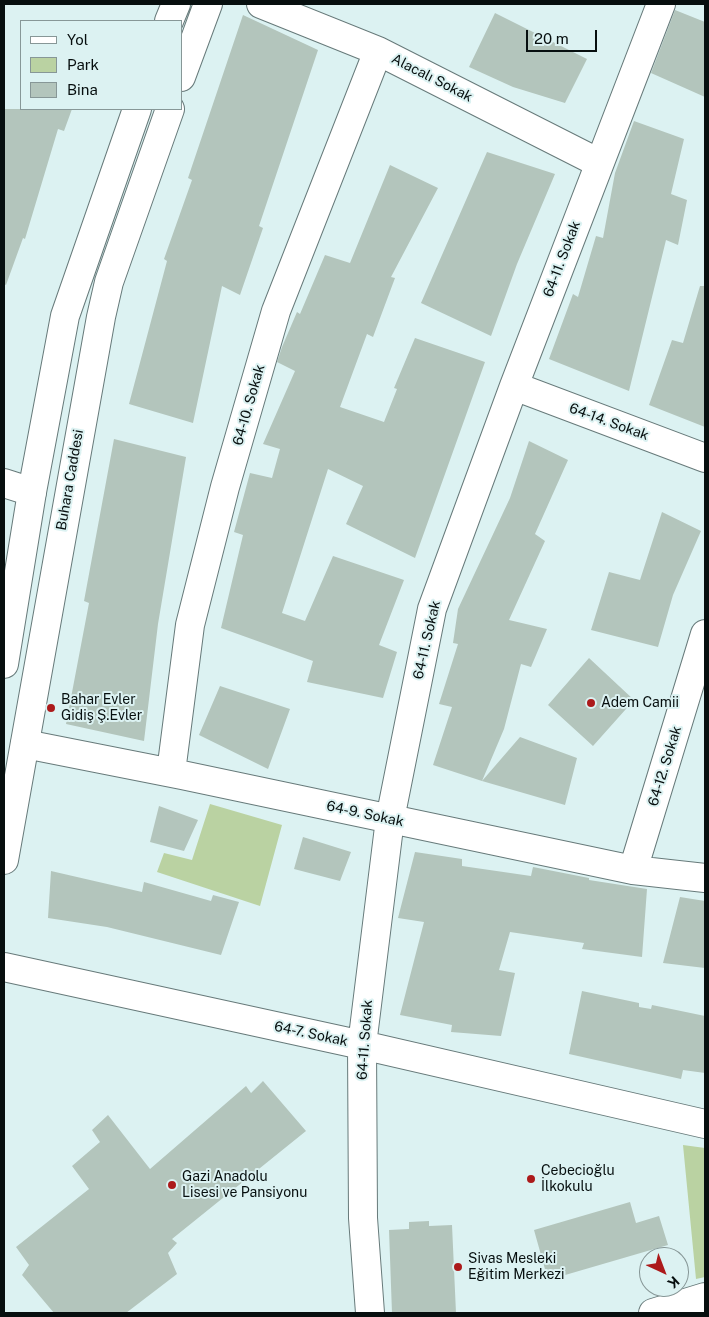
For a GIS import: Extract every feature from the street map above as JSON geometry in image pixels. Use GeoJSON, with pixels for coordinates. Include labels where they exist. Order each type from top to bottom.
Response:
{"type":"FeatureCollection","features":[{"type":"Feature","properties":{"kind":"street"},"geometry":{"type":"LineString","coordinates":[[170,20],[176,4]]}},
{"type":"Feature","properties":{"kind":"street"},"geometry":{"type":"LineString","coordinates":[[182,75],[208,4]]}},
{"type":"Feature","properties":{"kind":"street","name":"Alacalı Sokak"},"geometry":{"type":"LineString","coordinates":[[261,4],[378,51],[599,163]]}},
{"type":"Feature","properties":{"kind":"street","name":"64-11. Sokak"},"geometry":{"type":"LineString","coordinates":[[370,1313],[363,1218],[362,1045],[390,819],[432,609],[514,386],[660,4]]}},
{"type":"Feature","properties":{"kind":"street","name":"64-10. Sokak"},"geometry":{"type":"LineString","coordinates":[[171,772],[190,626],[225,487],[276,311],[378,51]]}},
{"type":"Feature","properties":{"kind":"street"},"geometry":{"type":"LineString","coordinates":[[4,664],[32,492],[65,316],[136,110]]}},
{"type":"Feature","properties":{"kind":"street","name":"Buhara Caddesi"},"geometry":{"type":"LineString","coordinates":[[4,860],[84,402],[101,317],[109,282],[170,110]]}},
{"type":"Feature","properties":{"kind":"street","name":"64-14. Sokak"},"geometry":{"type":"LineString","coordinates":[[514,386],[705,458]]}},
{"type":"Feature","properties":{"kind":"street"},"geometry":{"type":"LineString","coordinates":[[4,483],[32,492]]}},
{"type":"Feature","properties":{"kind":"street","name":"64-12. Sokak"},"geometry":{"type":"LineString","coordinates":[[633,870],[702,660],[705,634]]}},
{"type":"Feature","properties":{"kind":"street","name":"64-9. Sokak"},"geometry":{"type":"LineString","coordinates":[[25,744],[171,772],[633,870],[705,878]]}},
{"type":"Feature","properties":{"kind":"street","name":"64-7. Sokak"},"geometry":{"type":"LineString","coordinates":[[4,968],[362,1045],[705,1124]]}},
{"type":"Feature","properties":{"kind":"street"},"geometry":{"type":"LineString","coordinates":[[653,1313],[705,1297]]}},
{"type":"Feature","properties":{"kind":"green space"},"geometry":{"type":"Polygon","coordinates":[[[210,804],[282,825],[260,906],[157,872],[164,853],[192,860],[210,804]]]}},
{"type":"Feature","properties":{"kind":"green space"},"geometry":{"type":"Polygon","coordinates":[[[683,1145],[705,1148],[705,1277],[696,1279],[683,1145]]]}},
{"type":"Feature","properties":{"kind":"building"},"geometry":{"type":"Polygon","coordinates":[[[675,10],[705,22],[705,97],[651,73],[675,10]]]}},
{"type":"Feature","properties":{"kind":"building"},"geometry":{"type":"Polygon","coordinates":[[[495,13],[587,59],[565,103],[513,87],[469,67],[495,13]]]}},
{"type":"Feature","properties":{"kind":"building"},"geometry":{"type":"Polygon","coordinates":[[[243,15],[318,50],[259,226],[263,228],[240,295],[222,286],[193,423],[129,404],[167,261],[164,259],[192,180],[188,178],[243,15]]]}},
{"type":"Feature","properties":{"kind":"building"},"geometry":{"type":"Polygon","coordinates":[[[4,109],[72,110],[64,131],[58,129],[25,239],[23,238],[6,285],[4,284],[4,109]]]}},
{"type":"Feature","properties":{"kind":"building"},"geometry":{"type":"Polygon","coordinates":[[[634,121],[684,139],[671,194],[687,200],[678,245],[666,240],[629,391],[549,359],[573,294],[578,297],[596,236],[603,238],[615,173],[634,121]]]}},
{"type":"Feature","properties":{"kind":"building"},"geometry":{"type":"Polygon","coordinates":[[[487,152],[555,174],[517,264],[491,336],[421,303],[487,152]]]}},
{"type":"Feature","properties":{"kind":"building"},"geometry":{"type":"Polygon","coordinates":[[[390,165],[438,188],[391,277],[395,278],[373,337],[367,334],[340,407],[384,422],[397,389],[394,388],[415,338],[485,362],[415,558],[346,524],[363,486],[328,469],[282,613],[305,621],[333,556],[404,580],[379,645],[397,652],[383,698],[307,682],[313,661],[221,628],[243,535],[234,532],[250,473],[272,478],[280,449],[263,444],[295,371],[277,362],[282,347],[297,312],[300,314],[325,255],[350,263],[390,165]]]}},
{"type":"Feature","properties":{"kind":"building"},"geometry":{"type":"Polygon","coordinates":[[[700,286],[705,286],[705,427],[649,405],[672,340],[683,343],[700,286]]]}},
{"type":"Feature","properties":{"kind":"building"},"geometry":{"type":"Polygon","coordinates":[[[114,439],[186,457],[158,624],[144,741],[66,724],[89,603],[84,601],[114,439]]]}},
{"type":"Feature","properties":{"kind":"building"},"geometry":{"type":"Polygon","coordinates":[[[529,441],[568,460],[535,534],[545,541],[509,620],[547,629],[531,667],[521,664],[504,729],[482,781],[433,765],[452,707],[439,704],[458,644],[453,643],[458,609],[510,498],[529,441]]]}},
{"type":"Feature","properties":{"kind":"building"},"geometry":{"type":"Polygon","coordinates":[[[662,512],[701,531],[673,595],[658,647],[591,630],[609,572],[640,580],[662,512]]]}},
{"type":"Feature","properties":{"kind":"building","name":"Adem Camii"},"geometry":{"type":"Polygon","coordinates":[[[589,658],[634,700],[593,746],[548,705],[589,658]]]}},
{"type":"Feature","properties":{"kind":"building"},"geometry":{"type":"Polygon","coordinates":[[[220,686],[290,709],[268,769],[199,735],[220,686]]]}},
{"type":"Feature","properties":{"kind":"building"},"geometry":{"type":"Polygon","coordinates":[[[520,737],[577,758],[565,805],[482,781],[520,737]]]}},
{"type":"Feature","properties":{"kind":"building"},"geometry":{"type":"Polygon","coordinates":[[[159,806],[198,820],[184,851],[150,842],[159,806]]]}},
{"type":"Feature","properties":{"kind":"building"},"geometry":{"type":"Polygon","coordinates":[[[303,837],[351,852],[340,881],[294,869],[303,837]]]}},
{"type":"Feature","properties":{"kind":"building"},"geometry":{"type":"Polygon","coordinates":[[[415,852],[462,859],[462,866],[531,876],[533,867],[589,878],[589,880],[647,889],[642,957],[582,949],[584,943],[510,932],[499,970],[515,973],[501,1036],[451,1032],[452,1025],[400,1015],[424,922],[398,918],[415,852]]]}},
{"type":"Feature","properties":{"kind":"building"},"geometry":{"type":"Polygon","coordinates":[[[51,871],[142,892],[144,882],[211,901],[213,895],[239,902],[221,955],[107,927],[48,918],[51,871]]]}},
{"type":"Feature","properties":{"kind":"building"},"geometry":{"type":"Polygon","coordinates":[[[680,897],[705,901],[705,968],[663,963],[680,897]]]}},
{"type":"Feature","properties":{"kind":"building"},"geometry":{"type":"Polygon","coordinates":[[[582,991],[639,1003],[639,1007],[651,1009],[652,1005],[705,1016],[705,1073],[683,1070],[681,1079],[569,1054],[582,991]]]}},
{"type":"Feature","properties":{"kind":"building"},"geometry":{"type":"Polygon","coordinates":[[[263,1081],[306,1131],[172,1239],[177,1243],[168,1253],[177,1274],[126,1313],[54,1313],[22,1275],[29,1265],[16,1247],[89,1189],[72,1166],[100,1142],[92,1130],[108,1115],[150,1169],[246,1086],[251,1093],[263,1081]]]}},
{"type":"Feature","properties":{"kind":"building","name":"Cebecioğlu İlkokulu"},"geometry":{"type":"Polygon","coordinates":[[[630,1202],[636,1223],[659,1216],[668,1245],[661,1247],[639,1247],[639,1253],[548,1280],[534,1230],[630,1202]]]}},
{"type":"Feature","properties":{"kind":"building","name":"Sivas Mesleki Eğitim Merkezi"},"geometry":{"type":"Polygon","coordinates":[[[429,1221],[429,1226],[452,1225],[456,1313],[392,1313],[389,1230],[409,1229],[409,1222],[429,1221]]]}},
{"type":"Feature","properties":{"kind":"place","name":"Adem Camii"},"geometry":{"type":"Point","coordinates":[591,703]}},
{"type":"Feature","properties":{"kind":"place","name":"Bahar Evler Gidiş Ş.Evler"},"geometry":{"type":"Point","coordinates":[51,708]}},
{"type":"Feature","properties":{"kind":"place","name":"Cebecioğlu İlkokulu"},"geometry":{"type":"Point","coordinates":[531,1179]}},
{"type":"Feature","properties":{"kind":"place","name":"Gazi Anadolu Lisesi ve Pansiyonu"},"geometry":{"type":"Point","coordinates":[172,1185]}},
{"type":"Feature","properties":{"kind":"place","name":"Sivas Mesleki Eğitim Merkezi"},"geometry":{"type":"Point","coordinates":[458,1267]}}]}
